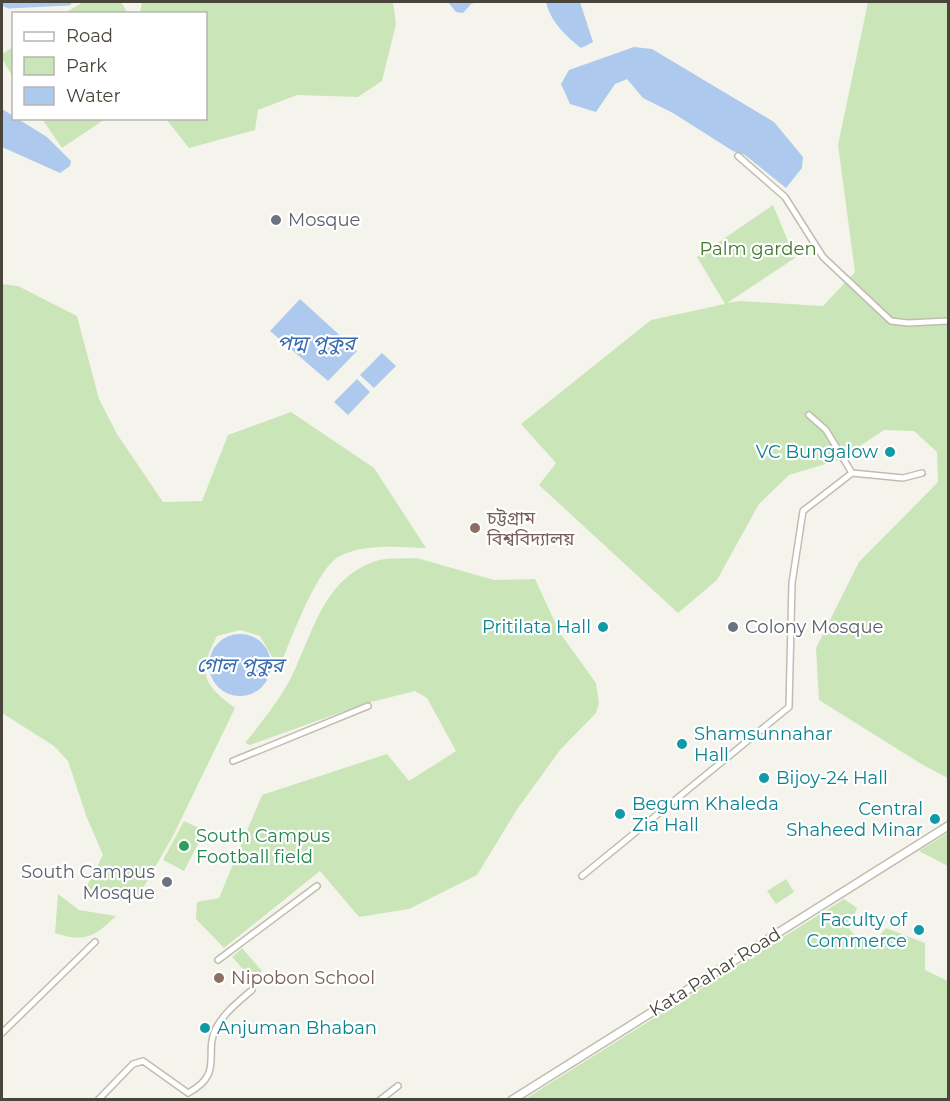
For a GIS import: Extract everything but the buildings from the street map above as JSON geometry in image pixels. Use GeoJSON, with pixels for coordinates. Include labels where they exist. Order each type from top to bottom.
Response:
{"type":"FeatureCollection","features":[{"type":"Feature","properties":{"kind":"street"},"geometry":{"type":"LineString","coordinates":[[738,156],[785,197],[823,257],[891,321],[908,323],[948,321]]}},
{"type":"Feature","properties":{"kind":"street"},"geometry":{"type":"LineString","coordinates":[[809,414],[826,430],[852,473]]}},
{"type":"Feature","properties":{"kind":"street"},"geometry":{"type":"LineString","coordinates":[[582,876],[789,707],[792,583],[802,511],[852,473],[903,478],[922,473]]}},
{"type":"Feature","properties":{"kind":"street"},"geometry":{"type":"LineString","coordinates":[[233,761],[368,706]]}},
{"type":"Feature","properties":{"kind":"street","name":"Kata Pahar Road"},"geometry":{"type":"LineString","coordinates":[[512,1100],[948,826]]}},
{"type":"Feature","properties":{"kind":"street"},"geometry":{"type":"LineString","coordinates":[[218,960],[317,886]]}},
{"type":"Feature","properties":{"kind":"street"},"geometry":{"type":"LineString","coordinates":[[2,1033],[95,942]]}},
{"type":"Feature","properties":{"kind":"street"},"geometry":{"type":"LineString","coordinates":[[98,1100],[133,1064],[143,1061],[189,1096],[202,1083],[212,1066],[213,1037],[216,1027],[226,1013],[252,990]]}},
{"type":"Feature","properties":{"kind":"street"},"geometry":{"type":"LineString","coordinates":[[380,1100],[398,1086]]}},
{"type":"Feature","properties":{"kind":"green space"},"geometry":{"type":"Polygon","coordinates":[[[83,2],[121,2],[127,12],[67,12],[83,2]]]}},
{"type":"Feature","properties":{"kind":"green space"},"geometry":{"type":"Polygon","coordinates":[[[142,2],[393,2],[396,24],[382,81],[358,97],[297,95],[258,110],[255,130],[189,148],[167,120],[207,120],[207,12],[140,12],[142,2]]]}},
{"type":"Feature","properties":{"kind":"green space","name":"Palm garden"},"geometry":{"type":"Polygon","coordinates":[[[868,2],[948,2],[948,778],[923,765],[819,700],[816,648],[859,562],[938,482],[937,452],[914,431],[884,430],[839,460],[789,475],[759,504],[717,580],[678,613],[539,485],[556,463],[521,424],[651,320],[725,304],[697,257],[773,205],[795,258],[727,303],[740,301],[823,306],[855,272],[838,145],[868,2]]]}},
{"type":"Feature","properties":{"kind":"green space"},"geometry":{"type":"Polygon","coordinates":[[[12,48],[12,75],[2,59],[2,54],[12,48]]]}},
{"type":"Feature","properties":{"kind":"green space"},"geometry":{"type":"Polygon","coordinates":[[[43,120],[104,120],[62,148],[43,120]]]}},
{"type":"Feature","properties":{"kind":"green space"},"geometry":{"type":"Polygon","coordinates":[[[2,284],[18,286],[77,316],[99,399],[117,434],[163,502],[202,501],[228,435],[291,412],[374,468],[426,548],[371,547],[340,556],[331,563],[313,590],[279,669],[260,636],[240,630],[217,636],[207,660],[206,677],[216,692],[235,708],[173,836],[139,895],[85,890],[103,855],[87,818],[68,761],[54,746],[2,713],[2,284]]]}},
{"type":"Feature","properties":{"kind":"green space"},"geometry":{"type":"Polygon","coordinates":[[[417,558],[494,580],[535,579],[560,633],[596,683],[599,703],[596,713],[560,750],[518,808],[477,875],[409,909],[359,917],[320,871],[224,948],[196,919],[197,902],[219,898],[262,795],[387,754],[409,781],[456,751],[427,698],[415,691],[367,703],[250,745],[245,743],[286,687],[317,619],[334,590],[359,568],[376,561],[417,558]]]}},
{"type":"Feature","properties":{"kind":"green space","name":"South Campus Football field"},"geometry":{"type":"Polygon","coordinates":[[[184,821],[205,831],[184,871],[163,860],[184,821]]]}},
{"type":"Feature","properties":{"kind":"green space"},"geometry":{"type":"Polygon","coordinates":[[[948,833],[948,866],[919,851],[948,833]]]}},
{"type":"Feature","properties":{"kind":"green space"},"geometry":{"type":"Polygon","coordinates":[[[786,879],[794,892],[776,904],[767,891],[786,879]]]}},
{"type":"Feature","properties":{"kind":"green space"},"geometry":{"type":"Polygon","coordinates":[[[58,894],[79,910],[116,916],[95,933],[82,938],[55,933],[58,894]]]}},
{"type":"Feature","properties":{"kind":"green space"},"geometry":{"type":"Polygon","coordinates":[[[844,899],[857,908],[849,929],[860,940],[875,941],[886,928],[925,943],[925,970],[948,981],[948,1099],[525,1099],[844,899]]]}},
{"type":"Feature","properties":{"kind":"green space"},"geometry":{"type":"Polygon","coordinates":[[[242,948],[262,971],[253,980],[232,957],[242,948]]]}},
{"type":"Feature","properties":{"kind":"water"},"geometry":{"type":"Polygon","coordinates":[[[448,2],[477,2],[471,4],[463,13],[456,12],[448,2]]]}},
{"type":"Feature","properties":{"kind":"water"},"geometry":{"type":"Polygon","coordinates":[[[546,2],[580,2],[593,42],[581,48],[575,43],[555,22],[546,2]]]}},
{"type":"Feature","properties":{"kind":"water"},"geometry":{"type":"Polygon","coordinates":[[[634,47],[652,49],[774,122],[803,157],[802,168],[786,188],[745,155],[733,151],[673,113],[643,98],[627,79],[615,84],[596,112],[570,104],[561,84],[569,70],[634,47]]]}},
{"type":"Feature","properties":{"kind":"water"},"geometry":{"type":"Polygon","coordinates":[[[2,109],[12,115],[12,120],[20,120],[47,137],[71,161],[70,166],[60,173],[2,147],[2,109]]]}},
{"type":"Feature","properties":{"kind":"water","name":"পদ্ম পুকুর"},"geometry":{"type":"Polygon","coordinates":[[[300,299],[357,351],[328,381],[270,331],[300,299]]]}},
{"type":"Feature","properties":{"kind":"water"},"geometry":{"type":"Polygon","coordinates":[[[382,353],[396,366],[374,388],[360,375],[382,353]]]}},
{"type":"Feature","properties":{"kind":"water"},"geometry":{"type":"Polygon","coordinates":[[[357,379],[370,392],[348,415],[334,402],[357,379]]]}},
{"type":"Feature","properties":{"kind":"water","name":"গোল পুকুর"},"geometry":{"type":"Polygon","coordinates":[[[240,634],[252,636],[262,643],[269,653],[271,665],[269,677],[262,687],[252,694],[240,696],[228,694],[218,687],[211,677],[209,665],[211,653],[218,643],[228,636],[240,634]]]}},
{"type":"Feature","properties":{"kind":"waterway"},"geometry":{"type":"LineString","coordinates":[[2,2],[9,5],[68,2]]}},
{"type":"Feature","properties":{"kind":"place","name":"Mosque"},"geometry":{"type":"Point","coordinates":[276,220]}},
{"type":"Feature","properties":{"kind":"place","name":"VC Bungalow"},"geometry":{"type":"Point","coordinates":[890,452]}},
{"type":"Feature","properties":{"kind":"place","name":"চট্টগ্রাম বিশ্ববিদ্যালয়"},"geometry":{"type":"Point","coordinates":[475,528]}},
{"type":"Feature","properties":{"kind":"place","name":"Pritilata Hall"},"geometry":{"type":"Point","coordinates":[603,627]}},
{"type":"Feature","properties":{"kind":"place","name":"Colony Mosque"},"geometry":{"type":"Point","coordinates":[733,627]}},
{"type":"Feature","properties":{"kind":"place","name":"Shamsunnahar Hall"},"geometry":{"type":"Point","coordinates":[682,744]}},
{"type":"Feature","properties":{"kind":"place","name":"Bijoy-24 Hall"},"geometry":{"type":"Point","coordinates":[764,778]}},
{"type":"Feature","properties":{"kind":"place","name":"Begum Khaleda Zia Hall"},"geometry":{"type":"Point","coordinates":[620,814]}},
{"type":"Feature","properties":{"kind":"place","name":"Central Shaheed Minar"},"geometry":{"type":"Point","coordinates":[935,819]}},
{"type":"Feature","properties":{"kind":"place","name":"South Campus Football field"},"geometry":{"type":"Point","coordinates":[184,846]}},
{"type":"Feature","properties":{"kind":"place","name":"South Campus Mosque"},"geometry":{"type":"Point","coordinates":[167,882]}},
{"type":"Feature","properties":{"kind":"place","name":"Faculty of Commerce"},"geometry":{"type":"Point","coordinates":[919,930]}},
{"type":"Feature","properties":{"kind":"place","name":"Nipobon School"},"geometry":{"type":"Point","coordinates":[219,978]}},
{"type":"Feature","properties":{"kind":"place","name":"Anjuman Bhaban"},"geometry":{"type":"Point","coordinates":[205,1028]}}]}
